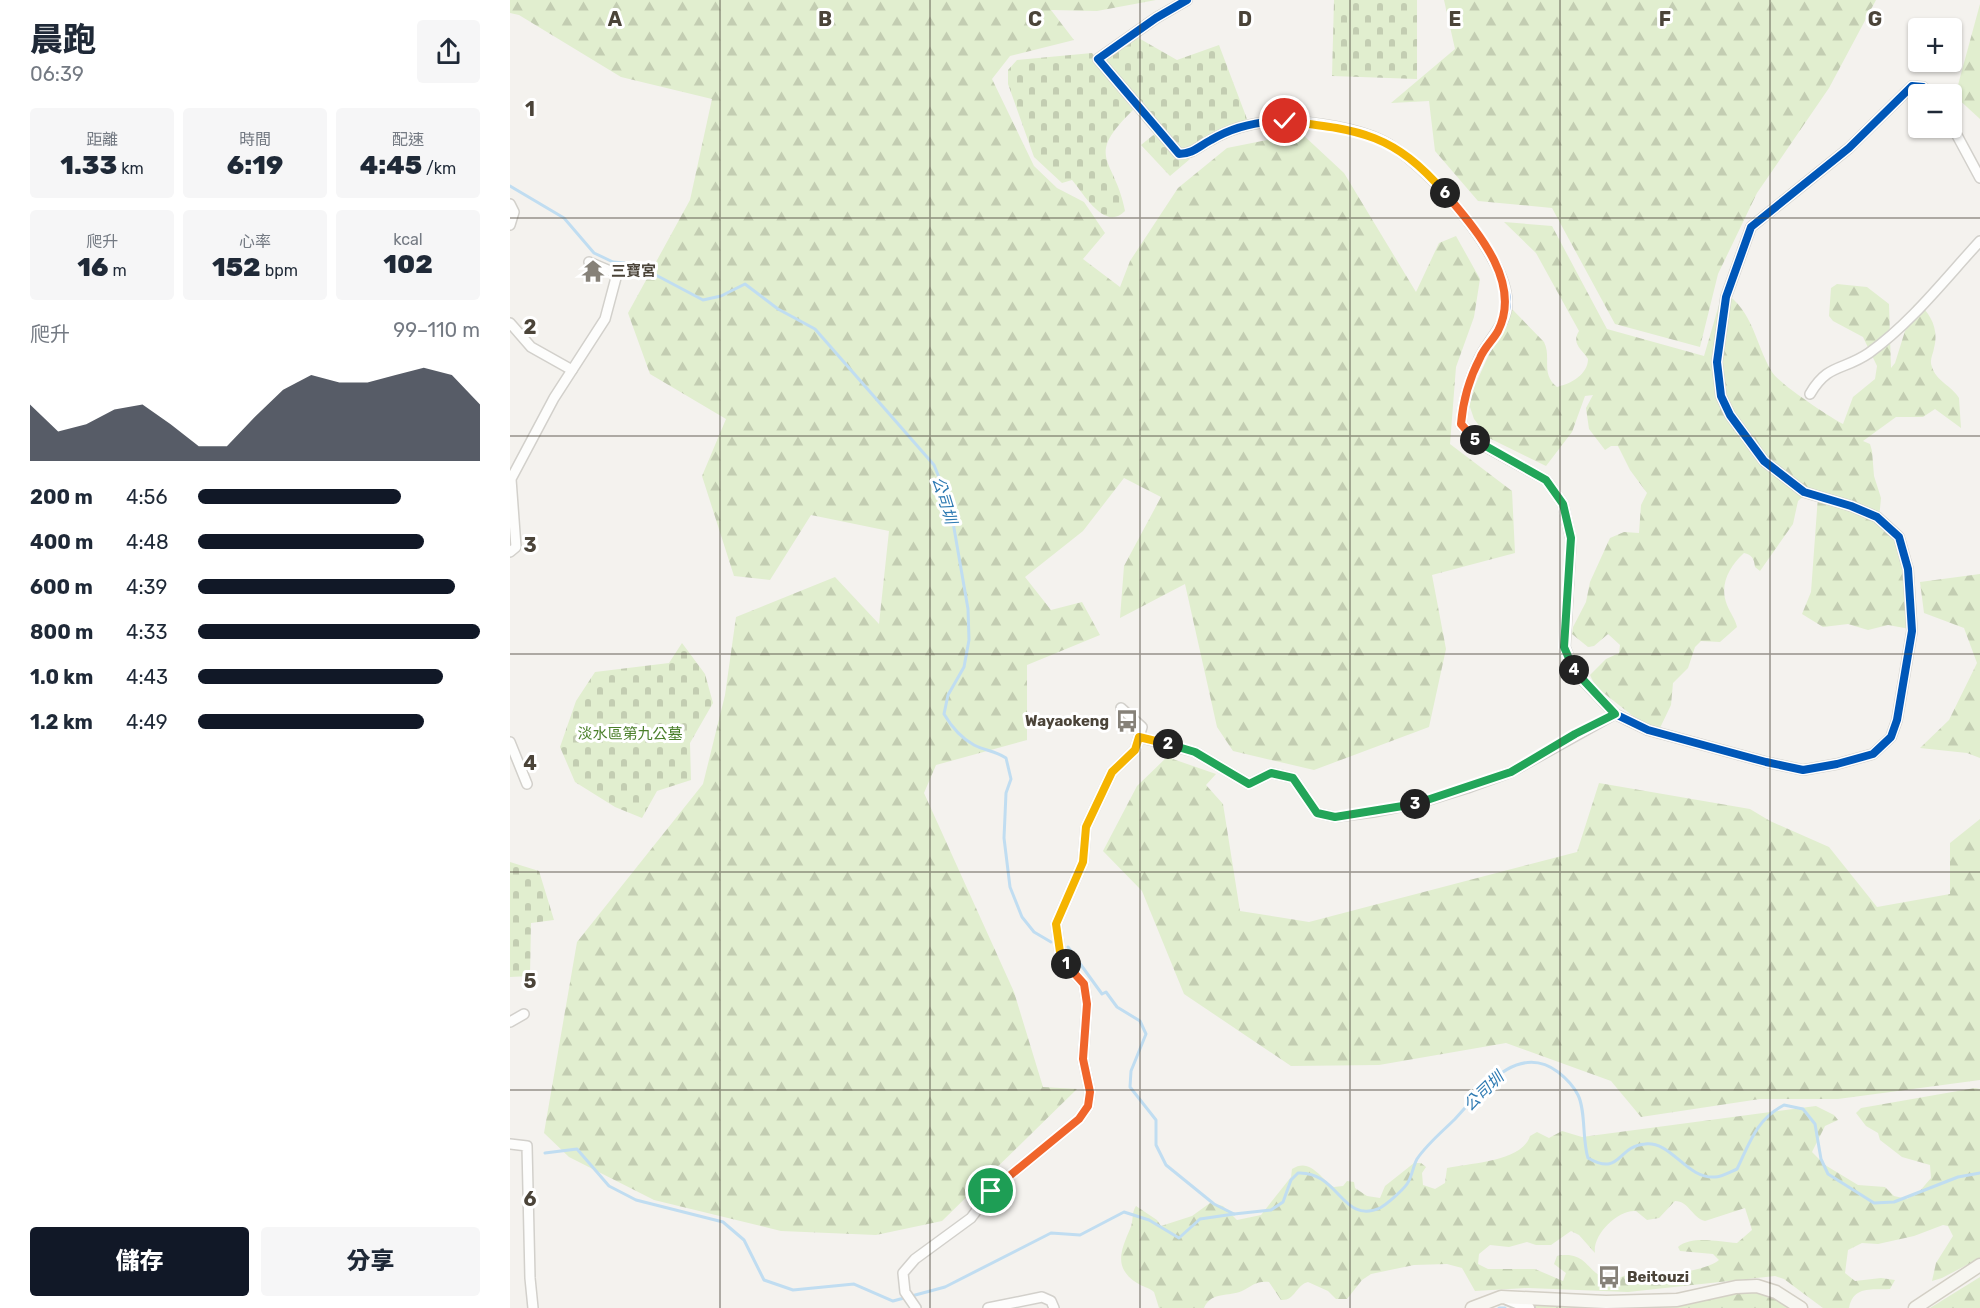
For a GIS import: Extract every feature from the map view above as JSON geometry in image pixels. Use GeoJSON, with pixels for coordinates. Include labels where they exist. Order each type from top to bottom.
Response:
{"type":"FeatureCollection","features":[{"type":"Feature","properties":{"kind":"main road"},"geometry":{"type":"LineString","coordinates":[[1915,1308],[1980,1265]]}},
{"type":"Feature","properties":{"kind":"main road"},"geometry":{"type":"LineString","coordinates":[[1472,1308],[1501,1297],[1606,1302],[1677,1300],[1736,1287],[1757,1286],[1776,1292],[1801,1308]]}},
{"type":"Feature","properties":{"kind":"street"},"geometry":{"type":"LineString","coordinates":[[1186,0],[1098,59],[1179,154],[1190,154],[1210,140],[1241,126],[1285,121],[1333,127],[1380,139],[1406,154],[1438,186],[1470,223],[1495,260],[1507,302],[1498,330],[1480,356],[1464,397],[1461,424],[1479,443],[1546,480],[1563,504],[1571,538],[1564,647],[1574,671],[1615,714],[1648,730],[1803,770],[1837,764],[1872,754],[1891,737],[1898,720],[1912,631],[1908,569],[1899,537],[1877,517],[1851,506],[1804,492],[1764,462],[1730,415],[1721,396],[1717,362],[1726,297],[1751,227],[1849,148],[1908,90]]}},
{"type":"Feature","properties":{"kind":"street"},"geometry":{"type":"LineString","coordinates":[[1958,138],[1980,178]]}},
{"type":"Feature","properties":{"kind":"street"},"geometry":{"type":"LineString","coordinates":[[510,204],[514,212],[510,225]]}},
{"type":"Feature","properties":{"kind":"street"},"geometry":{"type":"LineString","coordinates":[[1810,394],[1820,376],[1868,354],[1924,303],[1980,241]]}},
{"type":"Feature","properties":{"kind":"street"},"geometry":{"type":"LineString","coordinates":[[510,552],[516,547],[511,479],[554,398],[605,319],[618,274],[590,262]]}},
{"type":"Feature","properties":{"kind":"street"},"geometry":{"type":"LineString","coordinates":[[510,323],[531,347],[572,370]]}},
{"type":"Feature","properties":{"kind":"street"},"geometry":{"type":"LineString","coordinates":[[913,1305],[905,1292],[903,1273],[915,1259],[971,1218],[991,1191],[1079,1119],[1088,1106],[1090,1092],[1083,1059],[1087,1004],[1084,984],[1061,959],[1056,924],[1083,862],[1086,827],[1112,772],[1135,750],[1139,737],[1142,727],[1121,708]]}},
{"type":"Feature","properties":{"kind":"street"},"geometry":{"type":"LineString","coordinates":[[1139,737],[1195,752],[1249,784],[1271,773],[1293,778],[1317,813],[1335,817],[1419,803],[1511,772],[1575,734],[1615,714]]}},
{"type":"Feature","properties":{"kind":"street"},"geometry":{"type":"LineString","coordinates":[[510,742],[526,784]]}},
{"type":"Feature","properties":{"kind":"street"},"geometry":{"type":"LineString","coordinates":[[510,1022],[524,1014]]}},
{"type":"Feature","properties":{"kind":"street"},"geometry":{"type":"LineString","coordinates":[[510,1144],[527,1146],[530,1278],[533,1308]]}},
{"type":"Feature","properties":{"kind":"street"},"geometry":{"type":"LineString","coordinates":[[988,1308],[1042,1297],[1051,1301],[1054,1308]]}},
{"type":"Feature","properties":{"kind":"street"},"geometry":{"type":"LineString","coordinates":[[1501,1297],[1529,1308]]}},
{"type":"Feature","properties":{"kind":"green space"},"geometry":{"type":"Polygon","coordinates":[[[510,0],[1156,0],[1097,11],[1051,10],[1074,40],[1010,56],[992,79],[1034,166],[1057,188],[1084,202],[1105,233],[1083,259],[1120,287],[1130,261],[1178,188],[1227,148],[1301,133],[1344,173],[1416,292],[1439,243],[1456,236],[1480,279],[1474,317],[1456,367],[1450,444],[1512,491],[1515,553],[1432,575],[1446,649],[1429,727],[1314,770],[1233,751],[1217,727],[1185,584],[1120,618],[1124,566],[1161,497],[1124,478],[1083,531],[1025,577],[1051,610],[1082,602],[1100,635],[1027,665],[1027,740],[936,765],[924,793],[1014,992],[1043,1087],[1077,1089],[942,1221],[876,1235],[781,1231],[654,1200],[569,1157],[544,1133],[577,942],[703,784],[725,695],[736,617],[835,577],[879,624],[889,531],[811,515],[770,580],[734,576],[702,476],[726,419],[650,374],[628,313],[690,200],[712,99],[621,77],[519,15],[510,13],[510,0]]]}},
{"type":"Feature","properties":{"kind":"green space"},"geometry":{"type":"Polygon","coordinates":[[[1334,0],[1417,0],[1417,79],[1332,76],[1334,0]]]}},
{"type":"Feature","properties":{"kind":"green space"},"geometry":{"type":"Polygon","coordinates":[[[1444,0],[1876,0],[1829,88],[1757,193],[1718,274],[1700,347],[1615,324],[1552,208],[1478,201],[1435,151],[1429,101],[1391,103],[1455,49],[1444,0]]]}},
{"type":"Feature","properties":{"kind":"green space"},"geometry":{"type":"Polygon","coordinates":[[[1980,4],[1980,119],[1962,102],[1962,84],[1958,84],[1980,4]]]}},
{"type":"Feature","properties":{"kind":"green space"},"geometry":{"type":"Polygon","coordinates":[[[1135,36],[1177,60],[1219,45],[1247,119],[1182,153],[1102,59],[1135,36]]]}},
{"type":"Feature","properties":{"kind":"green space"},"geometry":{"type":"Polygon","coordinates":[[[1092,53],[1133,110],[1109,139],[1106,149],[1106,159],[1125,211],[1110,217],[1096,209],[1072,180],[1062,183],[1034,157],[1008,84],[1008,70],[1017,60],[1092,53]]]}},
{"type":"Feature","properties":{"kind":"green space"},"geometry":{"type":"Polygon","coordinates":[[[1157,132],[1178,157],[1190,159],[1170,176],[1141,145],[1157,132]]]}},
{"type":"Feature","properties":{"kind":"green space"},"geometry":{"type":"Polygon","coordinates":[[[1504,222],[1552,226],[1607,329],[1704,356],[1723,291],[1734,300],[1748,318],[1766,361],[1776,377],[1805,400],[1843,424],[1853,397],[1875,379],[1877,366],[1863,337],[1833,321],[1829,316],[1831,288],[1837,284],[1867,287],[1889,304],[1891,368],[1895,363],[1905,331],[1913,320],[1913,306],[1918,302],[1927,312],[1935,329],[1931,362],[1934,372],[1959,398],[1961,428],[1935,409],[1923,417],[1896,417],[1863,441],[1870,444],[1872,451],[1874,476],[1881,498],[1879,519],[1904,543],[1910,629],[1888,625],[1868,630],[1848,624],[1823,627],[1802,614],[1811,592],[1818,496],[1808,492],[1798,501],[1793,524],[1760,571],[1755,567],[1752,557],[1744,553],[1730,570],[1724,590],[1727,605],[1737,627],[1720,642],[1701,641],[1695,647],[1688,668],[1673,683],[1671,705],[1659,730],[1647,727],[1596,687],[1590,675],[1606,659],[1619,653],[1620,645],[1608,634],[1594,646],[1588,647],[1572,634],[1573,627],[1586,602],[1590,582],[1610,538],[1624,532],[1639,533],[1641,505],[1647,493],[1630,470],[1618,446],[1611,446],[1605,450],[1589,429],[1586,408],[1593,395],[1585,396],[1572,432],[1546,466],[1489,438],[1474,419],[1468,401],[1499,332],[1499,310],[1512,309],[1544,342],[1549,376],[1557,387],[1578,378],[1585,369],[1588,359],[1577,343],[1579,331],[1536,253],[1504,222]]]}},
{"type":"Feature","properties":{"kind":"green space"},"geometry":{"type":"Polygon","coordinates":[[[1980,574],[1980,758],[1967,753],[1920,748],[1949,720],[1977,663],[1964,628],[1924,613],[1920,582],[1980,574]]]}},
{"type":"Feature","properties":{"kind":"green space","name":"淡水區第九公墓"},"geometry":{"type":"Polygon","coordinates":[[[682,643],[705,674],[713,703],[690,743],[691,780],[657,791],[642,818],[615,807],[575,782],[560,747],[576,701],[595,672],[669,663],[682,643]]]}},
{"type":"Feature","properties":{"kind":"green space"},"geometry":{"type":"Polygon","coordinates":[[[1167,757],[1216,774],[1206,785],[1223,804],[1240,911],[1309,922],[1577,852],[1599,783],[1750,809],[1770,821],[1829,847],[1877,907],[1950,894],[1950,843],[1980,819],[1980,1080],[1838,1099],[1760,1099],[1641,1117],[1611,1081],[1506,1043],[1379,1065],[1291,1066],[1184,994],[1142,891],[1103,851],[1137,786],[1167,757]]]}},
{"type":"Feature","properties":{"kind":"green space"},"geometry":{"type":"Polygon","coordinates":[[[510,862],[539,871],[554,920],[531,923],[530,976],[510,977],[510,862]]]}},
{"type":"Feature","properties":{"kind":"green space"},"geometry":{"type":"Polygon","coordinates":[[[1980,1089],[1980,1258],[1932,1281],[1936,1263],[1953,1236],[1948,1226],[1943,1225],[1914,1236],[1878,1244],[1862,1243],[1848,1250],[1845,1273],[1855,1281],[1881,1278],[1895,1280],[1890,1289],[1871,1289],[1859,1292],[1851,1301],[1849,1308],[1823,1308],[1784,1279],[1775,1276],[1628,1292],[1528,1288],[1475,1291],[1462,1268],[1447,1264],[1414,1265],[1371,1274],[1362,1280],[1347,1299],[1336,1299],[1328,1291],[1308,1282],[1301,1286],[1293,1296],[1281,1300],[1269,1282],[1264,1282],[1237,1293],[1211,1299],[1204,1308],[1159,1308],[1154,1292],[1129,1277],[1122,1265],[1122,1251],[1136,1206],[1157,1220],[1161,1226],[1192,1216],[1210,1203],[1223,1206],[1237,1220],[1261,1215],[1291,1177],[1292,1169],[1299,1166],[1315,1170],[1334,1187],[1343,1186],[1347,1181],[1354,1182],[1355,1188],[1367,1196],[1380,1198],[1385,1186],[1414,1163],[1421,1163],[1426,1167],[1422,1173],[1423,1185],[1435,1189],[1445,1183],[1447,1168],[1481,1163],[1506,1156],[1525,1145],[1530,1136],[1537,1132],[1549,1138],[1562,1131],[1582,1137],[1816,1106],[1834,1115],[1838,1120],[1825,1126],[1812,1152],[1825,1165],[1858,1185],[1885,1187],[1894,1196],[1907,1199],[1919,1192],[1931,1178],[1930,1165],[1902,1157],[1880,1140],[1878,1133],[1866,1126],[1856,1113],[1861,1108],[1980,1089]],[[1675,1201],[1659,1218],[1647,1220],[1636,1211],[1622,1214],[1602,1231],[1595,1246],[1595,1253],[1579,1235],[1571,1231],[1551,1245],[1536,1245],[1527,1242],[1509,1247],[1490,1245],[1479,1254],[1478,1264],[1488,1269],[1535,1269],[1563,1281],[1566,1273],[1554,1264],[1557,1256],[1567,1255],[1580,1259],[1599,1275],[1610,1279],[1620,1278],[1636,1271],[1659,1275],[1668,1274],[1700,1268],[1719,1260],[1713,1254],[1680,1251],[1678,1247],[1684,1243],[1706,1240],[1737,1243],[1752,1230],[1745,1208],[1705,1221],[1680,1202],[1675,1201]]]}},
{"type":"Feature","properties":{"kind":"green space"},"geometry":{"type":"Polygon","coordinates":[[[1980,1277],[1980,1308],[1930,1308],[1980,1277]]]}},
{"type":"Feature","properties":{"kind":"green space"},"geometry":{"type":"Polygon","coordinates":[[[1762,1289],[1794,1308],[1530,1308],[1503,1299],[1634,1307],[1762,1289]]]}},
{"type":"Feature","properties":{"kind":"waterway","name":"公司圳"},"geometry":{"type":"LineString","coordinates":[[510,186],[564,218],[594,253],[613,262],[635,264],[703,300],[721,296],[745,284],[778,309],[815,329],[934,465],[950,505],[968,609],[969,640],[964,667],[948,695],[944,714],[969,742],[1006,758],[1011,779],[1006,793],[1004,838],[1010,887],[1022,917],[1034,932],[1051,942]]}},
{"type":"Feature","properties":{"kind":"waterway","name":"公司圳"},"geometry":{"type":"LineString","coordinates":[[1068,947],[1102,994],[1106,992],[1117,1007],[1140,1021],[1146,1034],[1131,1071],[1130,1087],[1156,1120],[1156,1145],[1166,1165],[1214,1204],[1234,1214],[1271,1210],[1283,1202],[1291,1180],[1298,1173],[1312,1175],[1323,1180],[1348,1204],[1357,1209],[1367,1211],[1380,1208],[1407,1184],[1417,1159],[1425,1148],[1476,1095],[1501,1073],[1528,1062],[1543,1064],[1558,1072],[1574,1088],[1582,1109],[1588,1158],[1599,1163],[1613,1162],[1636,1146],[1655,1145],[1663,1148],[1696,1172],[1705,1176],[1720,1176],[1737,1169],[1760,1125],[1784,1105],[1803,1109],[1815,1124],[1821,1159],[1828,1174],[1874,1203],[1894,1202],[1958,1177],[1980,1173]]}},
{"type":"Feature","properties":{"kind":"waterway"},"geometry":{"type":"LineString","coordinates":[[545,1153],[577,1149],[609,1186],[636,1200],[723,1222],[744,1240],[764,1280],[793,1290],[854,1284],[893,1301],[945,1287],[1051,1233],[1080,1235],[1124,1212],[1149,1220],[1179,1238],[1200,1219],[1234,1214]]}},
{"type":"Feature","properties":{"kind":"waterway","name":"公司圳"},"geometry":{"type":"LineString","coordinates":[[1499,1308],[1505,1308]]}},
{"type":"Feature","properties":{"kind":"cycle path"},"geometry":{"type":"LineString","coordinates":[[1187,0],[1156,18],[1098,59],[1179,154],[1192,151],[1219,135],[1237,128],[1276,121],[1322,124],[1349,129],[1373,137],[1400,152],[1440,188],[1478,235],[1493,259],[1503,282],[1507,302],[1506,310],[1501,325],[1483,352],[1472,375],[1461,424],[1479,443],[1546,480],[1563,504],[1571,539],[1565,647],[1574,671],[1615,714],[1648,730],[1803,770],[1873,754],[1891,737],[1897,720],[1912,631],[1908,569],[1899,537],[1877,517],[1851,506],[1804,492],[1764,461],[1730,415],[1721,396],[1717,362],[1726,297],[1751,227],[1849,148],[1908,90]]}},
{"type":"Feature","properties":{"kind":"place","name":"三寶宮"},"geometry":{"type":"Point","coordinates":[593,271]}},
{"type":"Feature","properties":{"kind":"place","name":"Wayaokeng"},"geometry":{"type":"Point","coordinates":[1127,721]}},
{"type":"Feature","properties":{"kind":"place","name":"Beitouzi"},"geometry":{"type":"Point","coordinates":[1609,1277]}},
{"type":"Feature","properties":{"kind":"route"},"geometry":{"type":"LineString","coordinates":[[991,1191],[1079,1119],[1088,1106],[1090,1092],[1083,1059],[1087,1004],[1084,984],[1061,959],[1056,924],[1073,890],[1083,862],[1086,827],[1112,772],[1135,750],[1139,737],[1195,752],[1249,784],[1271,773],[1293,778],[1305,792],[1317,813],[1335,817],[1419,803],[1511,772],[1575,734],[1615,714],[1574,671],[1564,647],[1571,538],[1563,504],[1546,480],[1479,443],[1461,424],[1464,397],[1480,356],[1498,330],[1507,302],[1495,260],[1470,223],[1406,154],[1380,139],[1333,127],[1285,121]]}}]}
